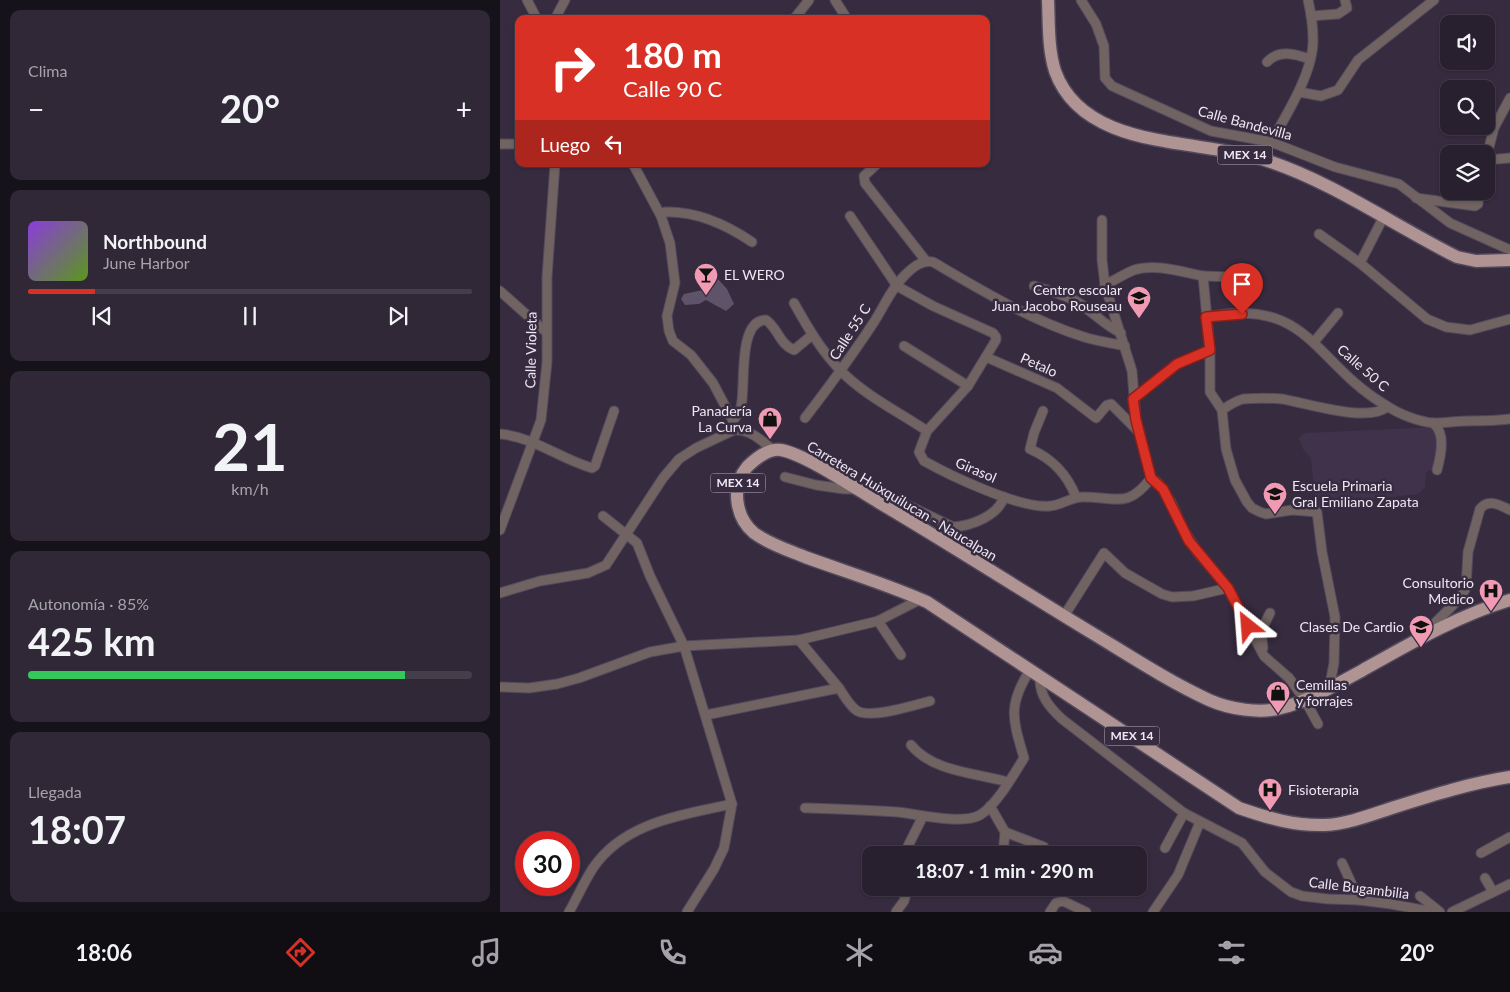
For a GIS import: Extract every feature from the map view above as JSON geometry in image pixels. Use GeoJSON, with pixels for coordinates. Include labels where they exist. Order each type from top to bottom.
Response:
{"type":"FeatureCollection","features":[{"type":"Feature","properties":{"kind":"main road","name":"MEX 14"},"geometry":{"type":"LineString","coordinates":[[1048,0],[1050,44],[1056,71],[1073,99],[1095,118],[1116,128],[1148,138],[1264,159],[1314,180],[1457,257],[1476,261],[1510,260]]}},
{"type":"Feature","properties":{"kind":"main road","name":"MEX 14"},"geometry":{"type":"LineString","coordinates":[[774,450],[761,456],[747,468],[738,484],[736,500],[742,517],[753,532],[773,544],[921,599],[956,620],[1239,808],[1273,820],[1308,825],[1327,825],[1349,821],[1456,788],[1510,777]]}},
{"type":"Feature","properties":{"kind":"main road","name":"Carretera Huixquilucan - Naucalpan"},"geometry":{"type":"LineString","coordinates":[[774,450],[788,452],[799,457],[858,490],[1124,652],[1213,702],[1237,708],[1255,710],[1279,709],[1305,700],[1456,620],[1510,600]]}},
{"type":"Feature","properties":{"kind":"street"},"geometry":{"type":"LineString","coordinates":[[527,0],[534,15]]}},
{"type":"Feature","properties":{"kind":"street"},"geometry":{"type":"LineString","coordinates":[[557,15],[564,0]]}},
{"type":"Feature","properties":{"kind":"street"},"geometry":{"type":"LineString","coordinates":[[797,15],[809,0]]}},
{"type":"Feature","properties":{"kind":"street"},"geometry":{"type":"LineString","coordinates":[[835,0],[844,15]]}},
{"type":"Feature","properties":{"kind":"street","name":"Calle Bandevilla"},"geometry":{"type":"LineString","coordinates":[[1081,0],[1099,32],[1104,46],[1105,78],[1108,84],[1211,131],[1271,142],[1334,167],[1399,184],[1450,223],[1510,250]]}},
{"type":"Feature","properties":{"kind":"street"},"geometry":{"type":"LineString","coordinates":[[1271,142],[1299,92],[1310,59],[1314,38],[1308,0]]}},
{"type":"Feature","properties":{"kind":"street"},"geometry":{"type":"LineString","coordinates":[[1311,16],[1342,13],[1347,8],[1345,0]]}},
{"type":"Feature","properties":{"kind":"street"},"geometry":{"type":"LineString","coordinates":[[1299,92],[1321,96],[1338,90],[1358,60],[1434,0]]}},
{"type":"Feature","properties":{"kind":"street"},"geometry":{"type":"LineString","coordinates":[[1267,62],[1275,55],[1281,54],[1299,55],[1310,59]]}},
{"type":"Feature","properties":{"kind":"street"},"geometry":{"type":"LineString","coordinates":[[1490,145],[1494,128],[1510,98]]}},
{"type":"Feature","properties":{"kind":"street"},"geometry":{"type":"LineString","coordinates":[[500,144],[515,144]]}},
{"type":"Feature","properties":{"kind":"street"},"geometry":{"type":"LineString","coordinates":[[1495,159],[1510,158]]}},
{"type":"Feature","properties":{"kind":"street","name":"Calle Violeta"},"geometry":{"type":"LineString","coordinates":[[500,530],[541,420],[547,362],[547,276],[555,167]]}},
{"type":"Feature","properties":{"kind":"street"},"geometry":{"type":"LineString","coordinates":[[635,167],[661,216],[670,243],[675,283],[667,316],[673,341],[691,355],[713,383],[734,426],[752,434],[774,450]]}},
{"type":"Feature","properties":{"kind":"street"},"geometry":{"type":"LineString","coordinates":[[874,167],[864,176],[865,183],[923,262],[933,262],[996,299],[1063,330],[1125,346]]}},
{"type":"Feature","properties":{"kind":"street"},"geometry":{"type":"LineString","coordinates":[[1415,198],[1475,206],[1478,204],[1479,200]]}},
{"type":"Feature","properties":{"kind":"street"},"geometry":{"type":"LineString","coordinates":[[661,216],[665,212],[674,212],[714,222],[737,232],[752,242]]}},
{"type":"Feature","properties":{"kind":"street"},"geometry":{"type":"LineString","coordinates":[[850,216],[896,286]]}},
{"type":"Feature","properties":{"kind":"street"},"geometry":{"type":"LineString","coordinates":[[1360,263],[1383,218]]}},
{"type":"Feature","properties":{"kind":"street"},"geometry":{"type":"LineString","coordinates":[[1102,220],[1102,260],[1106,285],[1133,376],[1133,399],[1138,431],[1151,478],[1163,489],[1183,529],[1198,553],[1228,588],[1264,656],[1289,678],[1305,700],[1318,724]]}},
{"type":"Feature","properties":{"kind":"street"},"geometry":{"type":"LineString","coordinates":[[1319,234],[1360,263],[1427,318],[1446,327],[1470,330],[1510,319]]}},
{"type":"Feature","properties":{"kind":"street","name":"Calle 55 C"},"geometry":{"type":"LineString","coordinates":[[804,418],[841,371],[896,286],[904,276],[923,262]]}},
{"type":"Feature","properties":{"kind":"street"},"geometry":{"type":"LineString","coordinates":[[1106,285],[1130,272],[1141,269],[1165,268],[1203,276],[1233,277]]}},
{"type":"Feature","properties":{"kind":"street"},"geometry":{"type":"LineString","coordinates":[[1203,276],[1210,350],[1210,392],[1222,410],[1226,449],[1235,480],[1247,502],[1252,508],[1260,512],[1266,514],[1292,510],[1317,512],[1322,552],[1335,617],[1334,663],[1328,689]]}},
{"type":"Feature","properties":{"kind":"street","name":"Girasol"},"geometry":{"type":"LineString","coordinates":[[785,477],[816,485],[858,490],[874,489],[953,526],[964,526],[992,513],[1004,497],[924,461],[919,452],[927,431],[968,386],[996,337],[992,333],[933,306],[896,286]]}},
{"type":"Feature","properties":{"kind":"street"},"geometry":{"type":"LineString","coordinates":[[1034,286],[1068,297],[1080,304],[1109,328],[1121,333]]}},
{"type":"Feature","properties":{"kind":"street"},"geometry":{"type":"LineString","coordinates":[[500,291],[546,332]]}},
{"type":"Feature","properties":{"kind":"street"},"geometry":{"type":"LineString","coordinates":[[794,303],[812,335],[841,371],[864,390],[927,431]]}},
{"type":"Feature","properties":{"kind":"street"},"geometry":{"type":"LineString","coordinates":[[1314,342],[1338,313]]}},
{"type":"Feature","properties":{"kind":"street","name":"Calle 50 C"},"geometry":{"type":"LineString","coordinates":[[1206,317],[1242,314],[1270,317],[1290,324],[1314,342],[1349,377],[1387,407],[1433,423],[1510,419]]}},
{"type":"Feature","properties":{"kind":"street"},"geometry":{"type":"LineString","coordinates":[[500,593],[600,569],[606,565],[663,478],[679,459],[734,426],[742,405],[748,332],[755,323],[762,320],[769,321],[785,346],[794,350],[812,335]]}},
{"type":"Feature","properties":{"kind":"street"},"geometry":{"type":"LineString","coordinates":[[904,346],[968,386]]}},
{"type":"Feature","properties":{"kind":"street"},"geometry":{"type":"LineString","coordinates":[[1133,399],[1177,364],[1210,350]]}},
{"type":"Feature","properties":{"kind":"street","name":"Petalo"},"geometry":{"type":"LineString","coordinates":[[986,357],[1057,388],[1096,418],[1107,405],[1111,404],[1138,431]]}},
{"type":"Feature","properties":{"kind":"street"},"geometry":{"type":"LineString","coordinates":[[1222,410],[1243,399],[1280,399],[1359,413],[1376,412],[1387,407]]}},
{"type":"Feature","properties":{"kind":"street"},"geometry":{"type":"LineString","coordinates":[[1043,410],[1030,449],[1058,467],[1069,480],[1076,497]]}},
{"type":"Feature","properties":{"kind":"street"},"geometry":{"type":"LineString","coordinates":[[500,434],[513,435],[534,442],[592,468],[595,466],[614,411]]}},
{"type":"Feature","properties":{"kind":"street"},"geometry":{"type":"LineString","coordinates":[[1433,423],[1439,427],[1442,446],[1437,470]]}},
{"type":"Feature","properties":{"kind":"street"},"geometry":{"type":"LineString","coordinates":[[1004,497],[1020,502],[1050,506],[1076,497],[1127,498],[1137,494],[1151,478]]}},
{"type":"Feature","properties":{"kind":"street"},"geometry":{"type":"LineString","coordinates":[[1419,639],[1452,608],[1466,588],[1468,552],[1481,507],[1491,503],[1510,510]]}},
{"type":"Feature","properties":{"kind":"street"},"geometry":{"type":"LineString","coordinates":[[603,516],[637,543],[650,576],[684,646],[732,804],[724,848],[714,869],[687,912]]}},
{"type":"Feature","properties":{"kind":"street"},"geometry":{"type":"LineString","coordinates":[[1064,616],[1104,553],[1125,573],[1162,594],[1172,597],[1193,596],[1228,588]]}},
{"type":"Feature","properties":{"kind":"street"},"geometry":{"type":"LineString","coordinates":[[500,687],[529,688],[557,684],[650,652],[684,646],[800,640],[878,621],[921,599]]}},
{"type":"Feature","properties":{"kind":"street"},"geometry":{"type":"LineString","coordinates":[[1264,656],[1262,631],[1270,612]]}},
{"type":"Feature","properties":{"kind":"street"},"geometry":{"type":"LineString","coordinates":[[878,621],[901,655]]}},
{"type":"Feature","properties":{"kind":"street"},"geometry":{"type":"LineString","coordinates":[[800,640],[855,709],[863,714],[874,714],[930,701]]}},
{"type":"Feature","properties":{"kind":"street"},"geometry":{"type":"LineString","coordinates":[[805,808],[899,812],[922,816],[970,819],[981,815],[990,806],[1024,758],[1014,716],[1014,700],[1018,688],[1035,673]]}},
{"type":"Feature","properties":{"kind":"street","name":"Calle Bugambilia"},"geometry":{"type":"LineString","coordinates":[[1035,673],[1040,689],[1052,710],[1184,813],[1242,843],[1265,872],[1291,892],[1328,899],[1359,900],[1433,912]]}},
{"type":"Feature","properties":{"kind":"street"},"geometry":{"type":"LineString","coordinates":[[706,715],[839,688]]}},
{"type":"Feature","properties":{"kind":"street"},"geometry":{"type":"LineString","coordinates":[[911,745],[918,754],[931,762],[1008,782]]}},
{"type":"Feature","properties":{"kind":"street"},"geometry":{"type":"LineString","coordinates":[[569,912],[594,868],[612,848],[633,832],[662,821],[732,804]]}},
{"type":"Feature","properties":{"kind":"street"},"geometry":{"type":"LineString","coordinates":[[990,806],[1005,832],[1004,846]]}},
{"type":"Feature","properties":{"kind":"street"},"geometry":{"type":"LineString","coordinates":[[1165,848],[1184,813]]}},
{"type":"Feature","properties":{"kind":"street"},"geometry":{"type":"LineString","coordinates":[[909,846],[922,816]]}},
{"type":"Feature","properties":{"kind":"street"},"geometry":{"type":"LineString","coordinates":[[1153,912],[1178,875],[1200,822]]}},
{"type":"Feature","properties":{"kind":"street"},"geometry":{"type":"LineString","coordinates":[[1005,832],[1041,846]]}},
{"type":"Feature","properties":{"kind":"street"},"geometry":{"type":"LineString","coordinates":[[1481,853],[1510,837]]}},
{"type":"Feature","properties":{"kind":"street"},"geometry":{"type":"LineString","coordinates":[[1342,863],[1359,900]]}},
{"type":"Feature","properties":{"kind":"street"},"geometry":{"type":"LineString","coordinates":[[1485,878],[1493,892]]}},
{"type":"Feature","properties":{"kind":"street"},"geometry":{"type":"LineString","coordinates":[[1452,912],[1510,884]]}},
{"type":"Feature","properties":{"kind":"street"},"geometry":{"type":"LineString","coordinates":[[896,912],[906,896]]}},
{"type":"Feature","properties":{"kind":"street"},"geometry":{"type":"LineString","coordinates":[[1420,896],[1440,912]]}},
{"type":"Feature","properties":{"kind":"street"},"geometry":{"type":"LineString","coordinates":[[1050,912],[1056,903],[1063,901],[1086,912]]}},
{"type":"Feature","properties":{"kind":"shaded area"},"geometry":{"type":"Polygon","coordinates":[[[1439,427],[1438,467],[1426,472],[1425,487],[1418,494],[1316,507],[1311,458],[1303,449],[1299,439],[1300,436],[1306,433],[1439,427]]]}},
{"type":"Feature","properties":{"kind":"building","name":"EL WERO"},"geometry":{"type":"Polygon","coordinates":[[[717,278],[727,289],[734,304],[726,311],[706,300],[699,304],[685,305],[681,299],[684,294],[703,290],[717,278]]]}},
{"type":"Feature","properties":{"kind":"place","name":"EL WERO"},"geometry":{"type":"Point","coordinates":[706,296]}},
{"type":"Feature","properties":{"kind":"place","name":"Centro escolar Juan Jacobo Rouseau"},"geometry":{"type":"Point","coordinates":[1139,319]}},
{"type":"Feature","properties":{"kind":"place","name":"Panadería La Curva"},"geometry":{"type":"Point","coordinates":[770,440]}},
{"type":"Feature","properties":{"kind":"place","name":"Escuela Primaria Gral Emiliano Zapata"},"geometry":{"type":"Point","coordinates":[1275,515]}},
{"type":"Feature","properties":{"kind":"place","name":"Consultorio Medico"},"geometry":{"type":"Point","coordinates":[1491,612]}},
{"type":"Feature","properties":{"kind":"place","name":"Clases De Cardio"},"geometry":{"type":"Point","coordinates":[1421,648]}},
{"type":"Feature","properties":{"kind":"place","name":"Cemillas y forrajes"},"geometry":{"type":"Point","coordinates":[1278,714]}},
{"type":"Feature","properties":{"kind":"place","name":"Fisioterapia"},"geometry":{"type":"Point","coordinates":[1270,811]}},
{"type":"Feature","properties":{"kind":"route"},"geometry":{"type":"LineString","coordinates":[[1242,314],[1206,317],[1210,350],[1177,364],[1133,399],[1136,420],[1151,478],[1163,489],[1171,502],[1189,541],[1228,588],[1248,626]]}}]}
